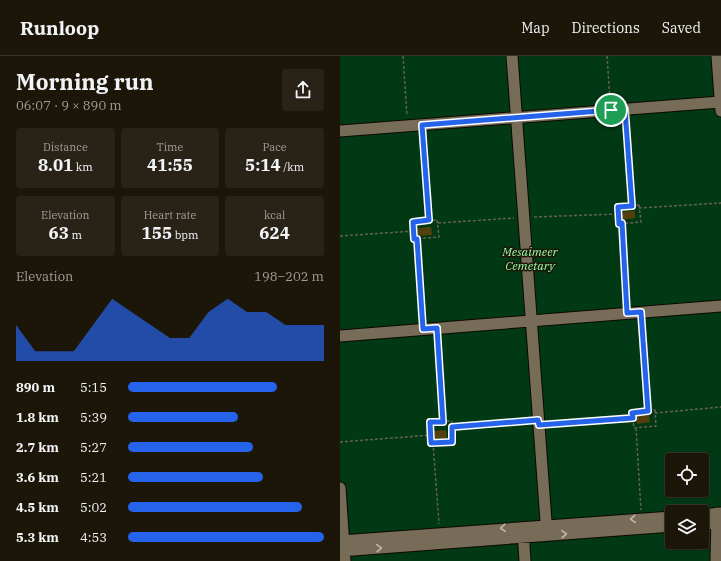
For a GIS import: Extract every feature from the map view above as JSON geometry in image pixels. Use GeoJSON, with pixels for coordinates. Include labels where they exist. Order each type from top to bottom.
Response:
{"type":"FeatureCollection","features":[{"type":"Feature","properties":{"kind":"street"},"geometry":{"type":"LineString","coordinates":[[512,56],[547,530]]}},
{"type":"Feature","properties":{"kind":"street"},"geometry":{"type":"LineString","coordinates":[[340,131],[625,109],[721,106],[717,56]]}},
{"type":"Feature","properties":{"kind":"street"},"geometry":{"type":"LineString","coordinates":[[340,336],[721,306]]}},
{"type":"Feature","properties":{"kind":"street"},"geometry":{"type":"LineString","coordinates":[[340,488],[343,549]]}},
{"type":"Feature","properties":{"kind":"street"},"geometry":{"type":"LineString","coordinates":[[709,516],[719,518]]}},
{"type":"Feature","properties":{"kind":"street"},"geometry":{"type":"LineString","coordinates":[[343,549],[665,517]]}},
{"type":"Feature","properties":{"kind":"street"},"geometry":{"type":"LineString","coordinates":[[709,522],[719,518]]}},
{"type":"Feature","properties":{"kind":"street"},"geometry":{"type":"LineString","coordinates":[[716,561],[719,518]]}},
{"type":"Feature","properties":{"kind":"street"},"geometry":{"type":"LineString","coordinates":[[547,530],[665,526]]}},
{"type":"Feature","properties":{"kind":"street"},"geometry":{"type":"LineString","coordinates":[[343,549],[439,533],[523,532]]}},
{"type":"Feature","properties":{"kind":"street"},"geometry":{"type":"LineString","coordinates":[[523,532],[525,561]]}},
{"type":"Feature","properties":{"kind":"path"},"geometry":{"type":"LineString","coordinates":[[403,56],[407,126]]}},
{"type":"Feature","properties":{"kind":"path"},"geometry":{"type":"LineString","coordinates":[[607,56],[611,110]]}},
{"type":"Feature","properties":{"kind":"path"},"geometry":{"type":"LineString","coordinates":[[625,109],[632,206]]}},
{"type":"Feature","properties":{"kind":"path"},"geometry":{"type":"LineString","coordinates":[[422,125],[429,220]]}},
{"type":"Feature","properties":{"kind":"path"},"geometry":{"type":"LineString","coordinates":[[640,208],[641,222],[619,224],[618,207],[639,205],[640,208],[721,203]]}},
{"type":"Feature","properties":{"kind":"path"},"geometry":{"type":"LineString","coordinates":[[423,329],[417,239],[414,239],[413,222],[437,220],[438,223],[618,214]]}},
{"type":"Feature","properties":{"kind":"path"},"geometry":{"type":"LineString","coordinates":[[417,239],[439,237],[438,223]]}},
{"type":"Feature","properties":{"kind":"path"},"geometry":{"type":"LineString","coordinates":[[622,223],[627,313]]}},
{"type":"Feature","properties":{"kind":"path"},"geometry":{"type":"LineString","coordinates":[[340,236],[414,231]]}},
{"type":"Feature","properties":{"kind":"path"},"geometry":{"type":"LineString","coordinates":[[641,312],[648,411]]}},
{"type":"Feature","properties":{"kind":"path"},"geometry":{"type":"LineString","coordinates":[[437,328],[443,422]]}},
{"type":"Feature","properties":{"kind":"path"},"geometry":{"type":"LineString","coordinates":[[655,413],[721,407]]}},
{"type":"Feature","properties":{"kind":"path"},"geometry":{"type":"LineString","coordinates":[[636,428],[656,426],[655,410],[632,413],[634,428],[636,428],[642,519]]}},
{"type":"Feature","properties":{"kind":"path"},"geometry":{"type":"LineString","coordinates":[[452,427],[633,418]]}},
{"type":"Feature","properties":{"kind":"path"},"geometry":{"type":"LineString","coordinates":[[433,442],[452,442],[452,421],[430,422],[431,443],[433,442],[439,533]]}},
{"type":"Feature","properties":{"kind":"path"},"geometry":{"type":"LineString","coordinates":[[340,442],[431,435]]}},
{"type":"Feature","properties":{"kind":"green space","name":"Mesaimeer Cemetary"},"geometry":{"type":"Polygon","coordinates":[[[340,56],[721,56],[721,561],[340,561],[340,56]]]}},
{"type":"Feature","properties":{"kind":"building"},"geometry":{"type":"Polygon","coordinates":[[[635,211],[635,218],[622,220],[621,212],[635,211]]]}},
{"type":"Feature","properties":{"kind":"building"},"geometry":{"type":"Polygon","coordinates":[[[431,227],[432,235],[418,236],[418,228],[431,227]]]}},
{"type":"Feature","properties":{"kind":"building"},"geometry":{"type":"Polygon","coordinates":[[[649,415],[650,422],[637,424],[636,416],[649,415]]]}},
{"type":"Feature","properties":{"kind":"building"},"geometry":{"type":"Polygon","coordinates":[[[446,430],[447,438],[433,439],[433,431],[446,430]]]}},
{"type":"Feature","properties":{"kind":"route"},"geometry":{"type":"LineString","coordinates":[[625,109],[632,206],[618,207],[619,224],[622,223],[627,313],[641,312],[648,411],[632,413],[633,418],[539,425],[538,420],[452,427],[452,442],[431,443],[430,422],[443,422],[437,328],[423,329],[417,239],[414,239],[413,222],[429,220],[422,125],[611,110],[625,109]]}}]}
